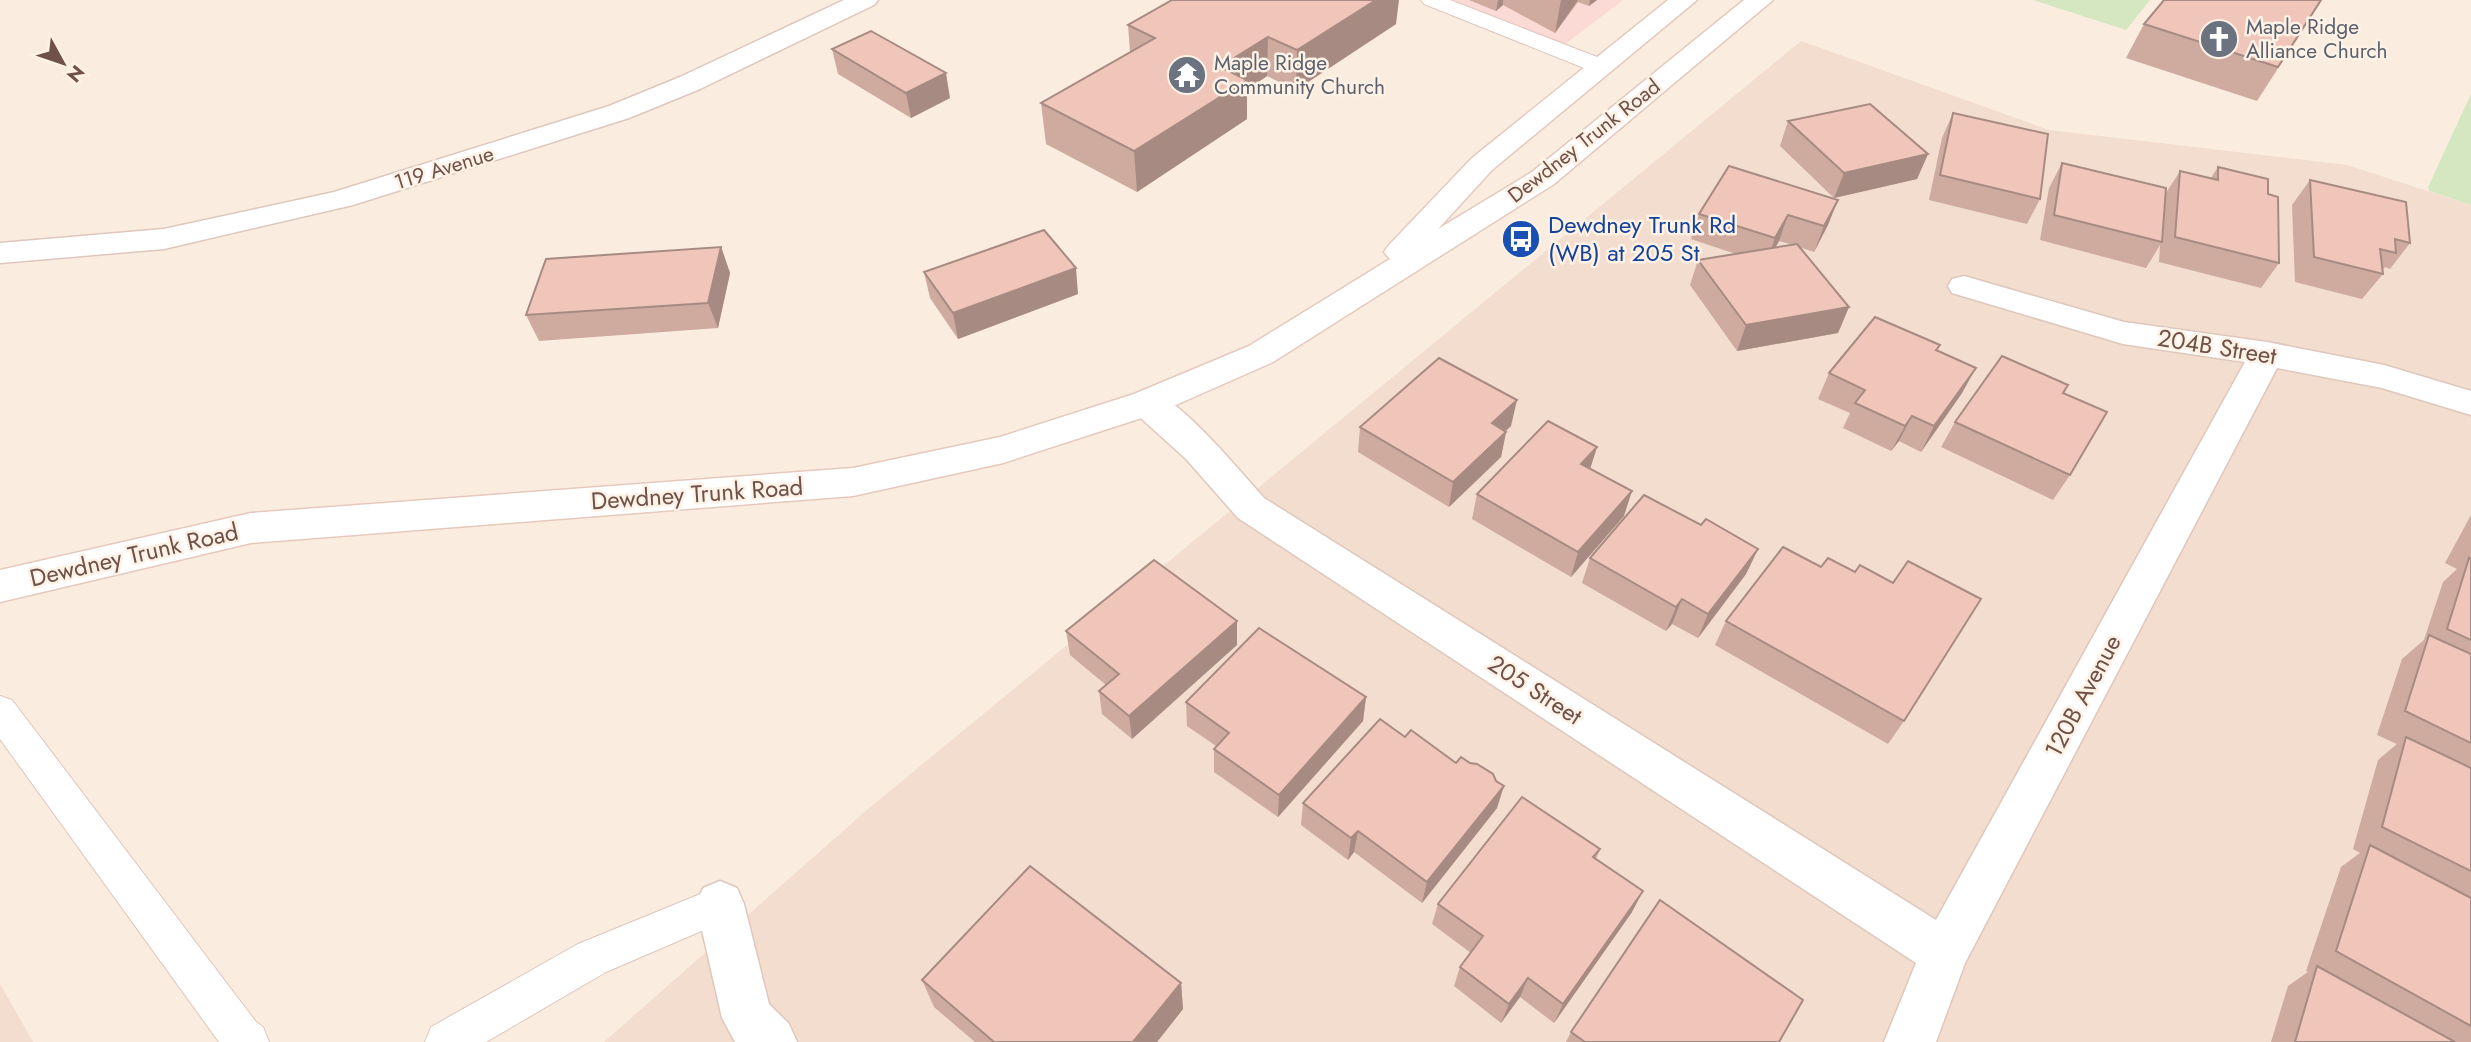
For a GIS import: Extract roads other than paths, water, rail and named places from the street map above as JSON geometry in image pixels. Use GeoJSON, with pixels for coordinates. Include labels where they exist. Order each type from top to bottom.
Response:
{"type":"FeatureCollection","features":[{"type":"Feature","properties":{"kind":"street","name":"119 Avenue"},"geometry":{"type":"LineString","coordinates":[[0,253],[164,239],[342,199],[619,112],[691,83],[865,0]]}},
{"type":"Feature","properties":{"kind":"street","name":"Dewdney Trunk Road"},"geometry":{"type":"LineString","coordinates":[[1363,292],[1482,164],[1684,0]]}},
{"type":"Feature","properties":{"kind":"street","name":"Dewdney Trunk Road"},"geometry":{"type":"LineString","coordinates":[[0,586],[251,528],[853,482],[1003,450],[1147,403],[1261,354],[1543,178],[1760,0]]}},
{"type":"Feature","properties":{"kind":"street","name":"204B Street"},"geometry":{"type":"LineString","coordinates":[[1964,286],[2123,333],[2267,354],[2384,377],[2471,403]]}},
{"type":"Feature","properties":{"kind":"street","name":"120B Avenue"},"geometry":{"type":"LineString","coordinates":[[1910,1042],[1944,953],[2267,354]]}},
{"type":"Feature","properties":{"kind":"street","name":"205 Street"},"geometry":{"type":"LineString","coordinates":[[1147,403],[1199,450],[1251,508],[1944,953]]}},
{"type":"Feature","properties":{"kind":"street"},"geometry":{"type":"LineString","coordinates":[[720,904],[747,1018],[771,1042]]}},
{"type":"Feature","properties":{"kind":"lane"},"geometry":{"type":"LineString","coordinates":[[1431,0],[1602,67]]}},
{"type":"Feature","properties":{"kind":"lane"},"geometry":{"type":"LineString","coordinates":[[0,711],[241,1037],[248,1042]]}},
{"type":"Feature","properties":{"kind":"lane"},"geometry":{"type":"LineString","coordinates":[[446,1042],[592,958],[720,904]]}},
{"type":"Feature","properties":{"kind":"place","name":"Maple Ridge Alliance Church"},"geometry":{"type":"Point","coordinates":[2219,39]}},
{"type":"Feature","properties":{"kind":"place","name":"Maple Ridge Community Church"},"geometry":{"type":"Point","coordinates":[1187,75]}},
{"type":"Feature","properties":{"kind":"place","name":"Dewdney Trunk Rd (WB) at 205 St"},"geometry":{"type":"Point","coordinates":[1521,239]}}]}
